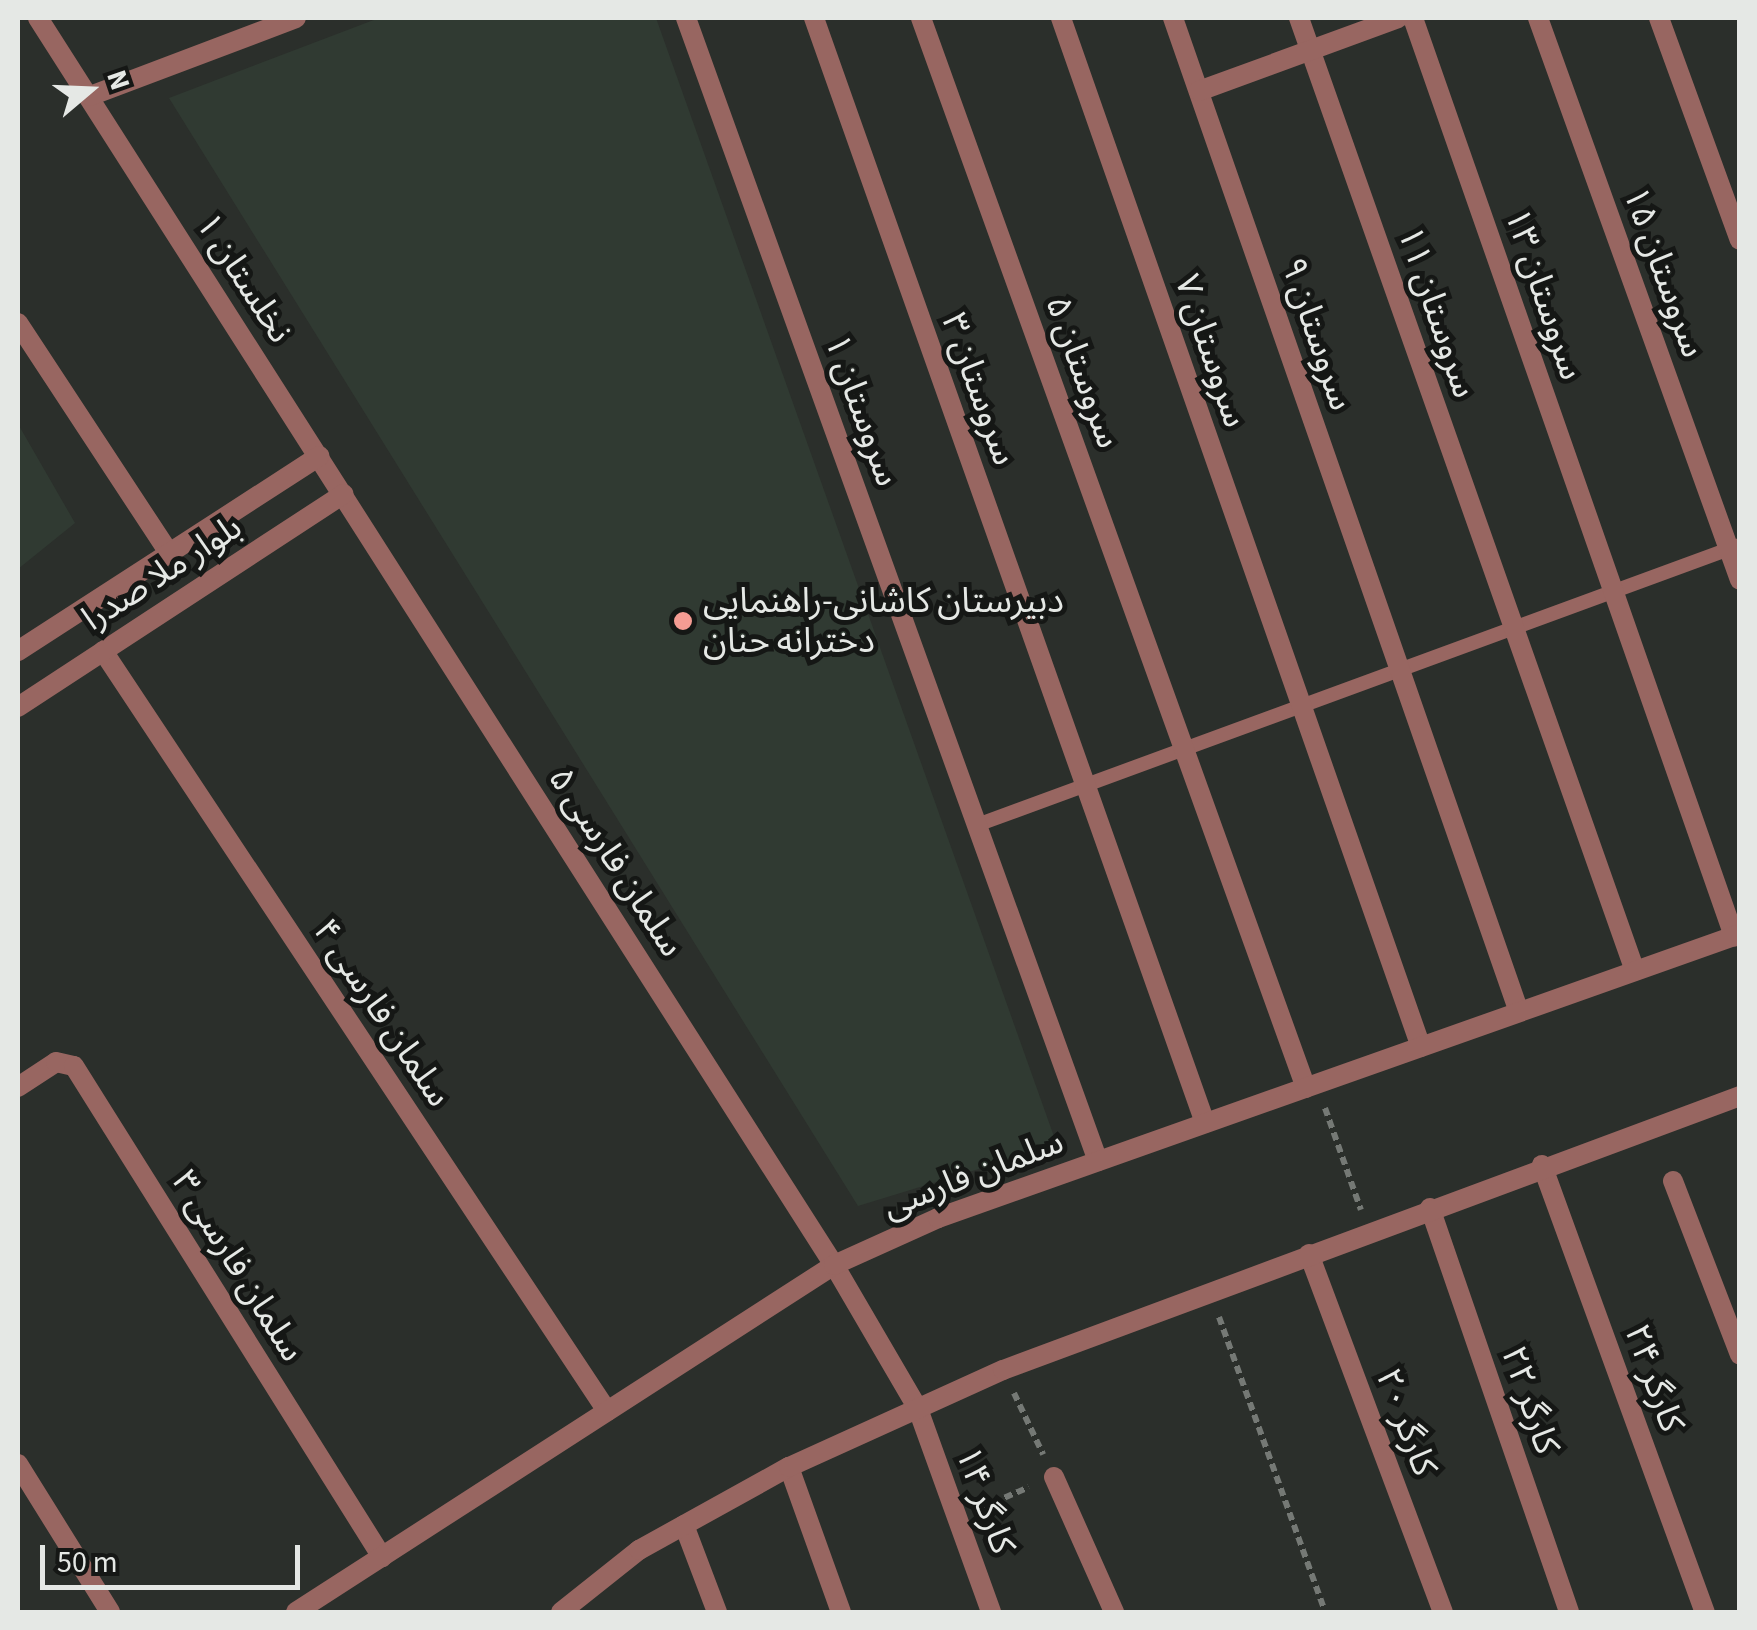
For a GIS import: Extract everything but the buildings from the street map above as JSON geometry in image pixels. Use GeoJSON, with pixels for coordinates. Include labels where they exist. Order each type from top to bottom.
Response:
{"type":"FeatureCollection","features":[{"type":"Feature","properties":{"kind":"street","name":"نخلستان ۱"},"geometry":{"type":"LineString","coordinates":[[38,18],[343,494]]}},
{"type":"Feature","properties":{"kind":"street"},"geometry":{"type":"LineString","coordinates":[[90,96],[296,18]]}},
{"type":"Feature","properties":{"kind":"street","name":"سروستان ۱"},"geometry":{"type":"LineString","coordinates":[[686,18],[1098,1162]]}},
{"type":"Feature","properties":{"kind":"street","name":"سروستان ۳"},"geometry":{"type":"LineString","coordinates":[[814,18],[1206,1124]]}},
{"type":"Feature","properties":{"kind":"street","name":"سروستان ۵"},"geometry":{"type":"LineString","coordinates":[[920,18],[1184,748],[1311,1086]]}},
{"type":"Feature","properties":{"kind":"street","name":"سروستان ۷"},"geometry":{"type":"LineString","coordinates":[[1061,18],[1420,1047]]}},
{"type":"Feature","properties":{"kind":"street","name":"سروستان ۹"},"geometry":{"type":"LineString","coordinates":[[1173,18],[1518,1012]]}},
{"type":"Feature","properties":{"kind":"street","name":"سروستان ۱۱"},"geometry":{"type":"LineString","coordinates":[[1299,18],[1635,970]]}},
{"type":"Feature","properties":{"kind":"street"},"geometry":{"type":"LineString","coordinates":[[1199,91],[1398,18]]}},
{"type":"Feature","properties":{"kind":"street","name":"سروستان ۱۳"},"geometry":{"type":"LineString","coordinates":[[1413,18],[1737,934]]}},
{"type":"Feature","properties":{"kind":"street","name":"سروستان ۱۵"},"geometry":{"type":"LineString","coordinates":[[1538,18],[1734,547],[1740,580]]}},
{"type":"Feature","properties":{"kind":"street"},"geometry":{"type":"LineString","coordinates":[[1659,18],[1740,240]]}},
{"type":"Feature","properties":{"kind":"street"},"geometry":{"type":"LineString","coordinates":[[18,323],[169,553]]}},
{"type":"Feature","properties":{"kind":"street","name":"بلوار ملا صدرا"},"geometry":{"type":"LineString","coordinates":[[18,651],[319,456]]}},
{"type":"Feature","properties":{"kind":"street","name":"بلوار ملا صدرا"},"geometry":{"type":"LineString","coordinates":[[18,707],[343,494]]}},
{"type":"Feature","properties":{"kind":"street","name":"سلمان فارسی ۵"},"geometry":{"type":"LineString","coordinates":[[343,494],[834,1265],[918,1410]]}},
{"type":"Feature","properties":{"kind":"street","name":"سلمان فارسی ۴"},"geometry":{"type":"LineString","coordinates":[[103,651],[607,1411]]}},
{"type":"Feature","properties":{"kind":"street","name":"سلمان فارسی"},"geometry":{"type":"LineString","coordinates":[[296,1612],[834,1265],[1098,1162],[1737,934]]}},
{"type":"Feature","properties":{"kind":"street","name":"سلمان فارسی ۳"},"geometry":{"type":"LineString","coordinates":[[18,1087],[56,1062],[74,1066],[382,1557]]}},
{"type":"Feature","properties":{"kind":"street"},"geometry":{"type":"LineString","coordinates":[[561,1612],[582,1605],[684,1525],[789,1466],[1004,1370],[1542,1165],[1740,1096]]}},
{"type":"Feature","properties":{"kind":"street","name":"کارگر ۲۴"},"geometry":{"type":"LineString","coordinates":[[1542,1165],[1705,1612]]}},
{"type":"Feature","properties":{"kind":"street"},"geometry":{"type":"LineString","coordinates":[[1673,1181],[1740,1355]]}},
{"type":"Feature","properties":{"kind":"street","name":"کارگر ۲۲"},"geometry":{"type":"LineString","coordinates":[[1430,1208],[1569,1612]]}},
{"type":"Feature","properties":{"kind":"street","name":"کارگر ۲۰"},"geometry":{"type":"LineString","coordinates":[[1309,1254],[1443,1612]]}},
{"type":"Feature","properties":{"kind":"street","name":"کارگر ۱۴"},"geometry":{"type":"LineString","coordinates":[[918,1410],[991,1612]]}},
{"type":"Feature","properties":{"kind":"street"},"geometry":{"type":"LineString","coordinates":[[18,1464],[110,1612]]}},
{"type":"Feature","properties":{"kind":"street"},"geometry":{"type":"LineString","coordinates":[[789,1466],[841,1612]]}},
{"type":"Feature","properties":{"kind":"street"},"geometry":{"type":"LineString","coordinates":[[1054,1477],[1114,1612]]}},
{"type":"Feature","properties":{"kind":"street"},"geometry":{"type":"LineString","coordinates":[[684,1525],[716,1612]]}},
{"type":"Feature","properties":{"kind":"lane"},"geometry":{"type":"LineString","coordinates":[[977,825],[1085,782],[1734,547]]}},
{"type":"Feature","properties":{"kind":"path"},"geometry":{"type":"LineString","coordinates":[[1311,1086],[1369,1231]]}},
{"type":"Feature","properties":{"kind":"path"},"geometry":{"type":"LineString","coordinates":[[1210,1292],[1325,1612]]}},
{"type":"Feature","properties":{"kind":"path"},"geometry":{"type":"LineString","coordinates":[[957,1519],[1054,1477],[1004,1370]]}},
{"type":"Feature","properties":{"kind":"shaded area","name":"دبیرستان کاشانی-راهنمایی دخترانه حنان"},"geometry":{"type":"Polygon","coordinates":[[[379,18],[656,18],[1057,1145],[858,1206],[169,98],[379,18]]]}},
{"type":"Feature","properties":{"kind":"shaded area"},"geometry":{"type":"Polygon","coordinates":[[[18,424],[75,523],[18,569],[18,424]]]}},
{"type":"Feature","properties":{"kind":"place","name":"دبیرستان کاشانی-راهنمایی دخترانه حنان"},"geometry":{"type":"Point","coordinates":[683,621]}}]}
